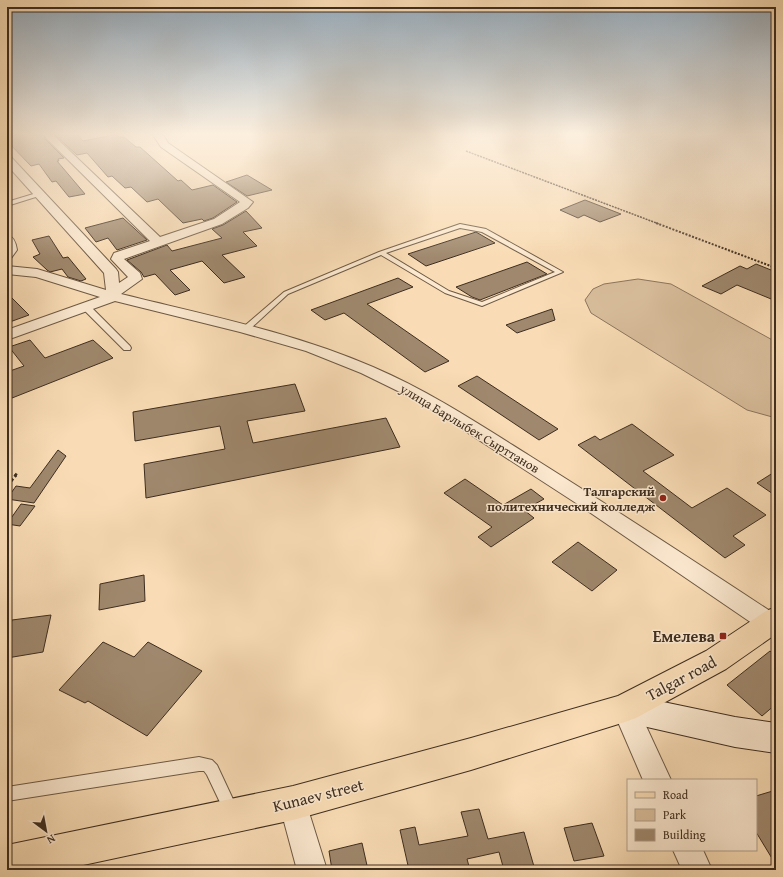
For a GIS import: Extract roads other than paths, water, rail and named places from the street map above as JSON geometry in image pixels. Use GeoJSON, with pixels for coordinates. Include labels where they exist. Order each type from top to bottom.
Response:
{"type":"FeatureCollection","features":[{"type":"Feature","properties":{"kind":"main road","name":"Talgar road"},"geometry":{"type":"LineString","coordinates":[[625,708],[716,660],[773,621]]}},
{"type":"Feature","properties":{"kind":"main road","name":"Kunaev street"},"geometry":{"type":"LineString","coordinates":[[7,863],[292,803],[471,754],[625,708]]}},
{"type":"Feature","properties":{"kind":"street"},"geometry":{"type":"LineString","coordinates":[[23,176],[111,272],[114,294]]}},
{"type":"Feature","properties":{"kind":"street"},"geometry":{"type":"LineString","coordinates":[[90,176],[158,242]]}},
{"type":"Feature","properties":{"kind":"street"},"geometry":{"type":"LineString","coordinates":[[7,335],[86,307],[114,294],[135,279],[135,276],[117,259],[119,256],[221,220],[230,212],[246,204],[247,202],[209,176]]}},
{"type":"Feature","properties":{"kind":"street","name":"улица Барлыбек Сырттанов"},"geometry":{"type":"LineString","coordinates":[[7,270],[37,273],[245,329],[318,351],[368,370],[414,392],[451,414],[773,621]]}},
{"type":"Feature","properties":{"kind":"street"},"geometry":{"type":"LineString","coordinates":[[625,708],[735,732],[776,738]]}},
{"type":"Feature","properties":{"kind":"street"},"geometry":{"type":"LineString","coordinates":[[625,708],[657,779]]}},
{"type":"Feature","properties":{"kind":"street"},"geometry":{"type":"LineString","coordinates":[[292,803],[312,870]]}},
{"type":"Feature","properties":{"kind":"street"},"geometry":{"type":"LineString","coordinates":[[688,851],[697,870]]}},
{"type":"Feature","properties":{"kind":"lane"},"geometry":{"type":"LineString","coordinates":[[7,204],[40,194]]}},
{"type":"Feature","properties":{"kind":"lane"},"geometry":{"type":"LineString","coordinates":[[245,329],[286,293],[381,253],[460,226],[484,230],[560,272],[482,304],[447,292],[381,253]]}},
{"type":"Feature","properties":{"kind":"lane"},"geometry":{"type":"LineString","coordinates":[[7,236],[13,243],[14,250],[7,260]]}},
{"type":"Feature","properties":{"kind":"lane"},"geometry":{"type":"LineString","coordinates":[[86,307],[127,348]]}},
{"type":"Feature","properties":{"kind":"lane"},"geometry":{"type":"LineString","coordinates":[[7,794],[199,764],[207,765],[212,770],[233,815]]}},
{"type":"Feature","properties":{"kind":"place","name":"Талгарский политехнический колледж"},"geometry":{"type":"Point","coordinates":[663,498]}},
{"type":"Feature","properties":{"kind":"place","name":"Емелева"},"geometry":{"type":"Point","coordinates":[723,636]}}]}
